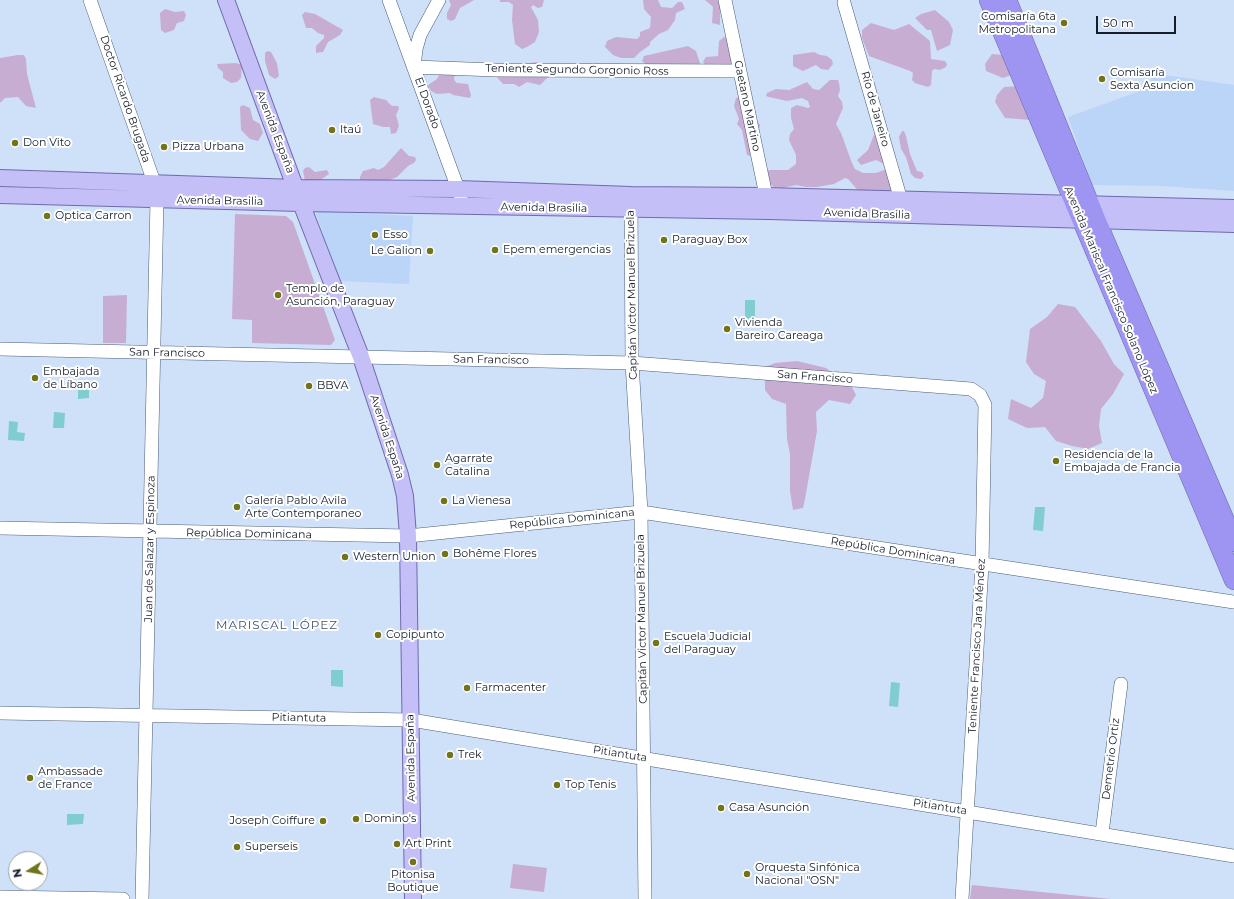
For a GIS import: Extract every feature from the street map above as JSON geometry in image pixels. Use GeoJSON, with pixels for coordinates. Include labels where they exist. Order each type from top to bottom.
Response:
{"type":"FeatureCollection","features":[{"type":"Feature","properties":{"kind":"highway","name":"Avenida Mariscal Francisco Solano López"},"geometry":{"type":"LineString","coordinates":[[989,0],[1234,542]]}},
{"type":"Feature","properties":{"kind":"highway","name":"Avenida Mariscal Francisco Solano López"},"geometry":{"type":"LineString","coordinates":[[1006,0],[1085,211],[1234,580]]}},
{"type":"Feature","properties":{"kind":"main road","name":"Avenida España"},"geometry":{"type":"LineString","coordinates":[[226,0],[298,195],[361,357],[400,475],[405,496],[408,536],[413,899]]}},
{"type":"Feature","properties":{"kind":"main road","name":"Avenida Brasilia"},"geometry":{"type":"LineString","coordinates":[[0,178],[154,182],[298,195],[464,206],[631,202],[767,203],[901,199],[1085,211]]}},
{"type":"Feature","properties":{"kind":"main road","name":"Avenida Brasilia"},"geometry":{"type":"LineString","coordinates":[[0,195],[157,199],[458,189],[631,202]]}},
{"type":"Feature","properties":{"kind":"main road","name":"Avenida Brasilia"},"geometry":{"type":"LineString","coordinates":[[767,203],[906,215],[1085,211]]}},
{"type":"Feature","properties":{"kind":"main road"},"geometry":{"type":"LineString","coordinates":[[1085,211],[1234,208]]}},
{"type":"Feature","properties":{"kind":"main road"},"geometry":{"type":"LineString","coordinates":[[1085,211],[1234,224]]}},
{"type":"Feature","properties":{"kind":"street","name":"Doctor Ricardo Brugada"},"geometry":{"type":"LineString","coordinates":[[90,0],[154,182],[157,199]]}},
{"type":"Feature","properties":{"kind":"street","name":"El Dorado"},"geometry":{"type":"LineString","coordinates":[[390,0],[464,206]]}},
{"type":"Feature","properties":{"kind":"street"},"geometry":{"type":"LineString","coordinates":[[414,67],[416,49],[420,35],[439,0]]}},
{"type":"Feature","properties":{"kind":"street","name":"Gaetano Martino"},"geometry":{"type":"LineString","coordinates":[[725,0],[767,203]]}},
{"type":"Feature","properties":{"kind":"street","name":"Río de Janeiro"},"geometry":{"type":"LineString","coordinates":[[844,3],[906,215]]}},
{"type":"Feature","properties":{"kind":"street","name":"Teniente Segundo Gorgonio Ross"},"geometry":{"type":"LineString","coordinates":[[414,67],[496,70],[739,71]]}},
{"type":"Feature","properties":{"kind":"street","name":"Juan de Salazar y Espinoza"},"geometry":{"type":"LineString","coordinates":[[142,899],[157,199]]}},
{"type":"Feature","properties":{"kind":"street","name":"Capitán Victor Manuel Brizuela"},"geometry":{"type":"LineString","coordinates":[[631,202],[632,363],[641,512],[645,899]]}},
{"type":"Feature","properties":{"kind":"street","name":"San Francisco"},"geometry":{"type":"LineString","coordinates":[[0,350],[632,363],[971,389],[980,395]]}},
{"type":"Feature","properties":{"kind":"street","name":"Teniente Francisco Jara Méndez"},"geometry":{"type":"LineString","coordinates":[[962,899],[982,565],[985,406],[980,395]]}},
{"type":"Feature","properties":{"kind":"street","name":"República Dominicana"},"geometry":{"type":"LineString","coordinates":[[0,528],[408,536],[641,512],[982,565],[1234,602]]}},
{"type":"Feature","properties":{"kind":"street","name":"Demetrio Ortiz"},"geometry":{"type":"LineString","coordinates":[[1102,833],[1121,684]]}},
{"type":"Feature","properties":{"kind":"street","name":"Pitiantuta"},"geometry":{"type":"LineString","coordinates":[[0,713],[411,720],[1234,856]]}},
{"type":"Feature","properties":{"kind":"street"},"geometry":{"type":"LineString","coordinates":[[0,897],[123,899]]}},
{"type":"Feature","properties":{"kind":"shaded area"},"geometry":{"type":"Polygon","coordinates":[[[449,0],[474,0],[460,8],[455,19],[451,21],[447,19],[447,13],[451,5],[449,0]]]}},
{"type":"Feature","properties":{"kind":"shaded area"},"geometry":{"type":"Polygon","coordinates":[[[500,0],[544,0],[542,7],[538,8],[533,5],[531,7],[538,20],[539,32],[535,42],[522,49],[515,44],[512,20],[513,5],[509,2],[500,2],[500,0]]]}},
{"type":"Feature","properties":{"kind":"shaded area"},"geometry":{"type":"Polygon","coordinates":[[[643,0],[658,0],[661,7],[672,8],[678,2],[682,2],[685,9],[676,13],[675,20],[668,30],[659,34],[650,42],[650,45],[634,58],[621,58],[613,55],[605,47],[607,41],[616,37],[637,39],[640,36],[640,32],[650,28],[651,17],[644,9],[643,0]]]}},
{"type":"Feature","properties":{"kind":"shaded area"},"geometry":{"type":"Polygon","coordinates":[[[705,0],[720,0],[720,25],[712,23],[713,7],[705,0]]]}},
{"type":"Feature","properties":{"kind":"shaded area"},"geometry":{"type":"Polygon","coordinates":[[[165,9],[175,12],[184,11],[186,15],[184,21],[177,23],[174,30],[165,33],[161,30],[160,13],[165,9]]]}},
{"type":"Feature","properties":{"kind":"shaded area"},"geometry":{"type":"Polygon","coordinates":[[[935,10],[949,22],[953,30],[950,45],[937,51],[931,30],[927,30],[915,18],[921,14],[935,10]]]}},
{"type":"Feature","properties":{"kind":"shaded area"},"geometry":{"type":"Polygon","coordinates":[[[305,12],[315,14],[343,30],[340,35],[328,42],[323,52],[316,53],[316,46],[324,38],[324,35],[318,33],[312,28],[306,28],[302,15],[305,12]]]}},
{"type":"Feature","properties":{"kind":"shaded area"},"geometry":{"type":"Polygon","coordinates":[[[871,23],[894,30],[909,24],[930,41],[931,59],[945,61],[947,64],[946,67],[940,70],[934,69],[932,71],[931,85],[928,87],[915,83],[912,80],[913,73],[910,71],[869,56],[862,38],[862,30],[871,23]]]}},
{"type":"Feature","properties":{"kind":"shaded area"},"geometry":{"type":"Polygon","coordinates":[[[724,37],[728,38],[734,65],[729,64],[726,69],[706,66],[703,62],[706,57],[718,56],[719,41],[724,37]]]}},
{"type":"Feature","properties":{"kind":"shaded area"},"geometry":{"type":"Polygon","coordinates":[[[688,46],[696,51],[700,63],[697,67],[647,65],[642,61],[644,56],[688,46]]]}},
{"type":"Feature","properties":{"kind":"shaded area"},"geometry":{"type":"Polygon","coordinates":[[[268,51],[271,52],[277,63],[279,76],[275,79],[269,75],[265,61],[265,53],[268,51]]]}},
{"type":"Feature","properties":{"kind":"shaded area"},"geometry":{"type":"Polygon","coordinates":[[[814,52],[827,56],[832,60],[833,64],[828,70],[821,69],[816,65],[803,71],[793,66],[793,55],[814,52]]]}},
{"type":"Feature","properties":{"kind":"shaded area"},"geometry":{"type":"Polygon","coordinates":[[[992,54],[1003,55],[1011,75],[1003,78],[986,71],[985,64],[992,54]]]}},
{"type":"Feature","properties":{"kind":"shaded area"},"geometry":{"type":"Polygon","coordinates":[[[24,55],[26,59],[27,74],[36,108],[26,106],[18,97],[5,98],[0,103],[0,58],[24,55]]]}},
{"type":"Feature","properties":{"kind":"shaded area"},"geometry":{"type":"Polygon","coordinates":[[[536,62],[548,65],[549,76],[540,85],[527,82],[519,87],[514,84],[503,84],[494,74],[522,65],[536,62]]]}},
{"type":"Feature","properties":{"kind":"shaded area"},"geometry":{"type":"Polygon","coordinates":[[[236,63],[242,65],[241,78],[237,82],[231,83],[223,78],[223,72],[218,68],[217,64],[236,63]]]}},
{"type":"Feature","properties":{"kind":"shaded area"},"geometry":{"type":"Polygon","coordinates":[[[440,73],[455,73],[454,80],[457,83],[468,84],[471,95],[470,98],[453,95],[450,93],[437,94],[431,91],[428,85],[437,79],[440,73]]]}},
{"type":"Feature","properties":{"kind":"shaded area"},"geometry":{"type":"Polygon","coordinates":[[[1151,73],[1234,85],[1234,191],[1162,186],[1092,185],[1068,117],[1151,87],[1151,73]]]}},
{"type":"Feature","properties":{"kind":"shaded area"},"geometry":{"type":"Polygon","coordinates":[[[830,80],[838,80],[839,83],[840,90],[838,96],[842,102],[843,108],[836,124],[855,169],[863,173],[876,173],[887,169],[899,174],[890,196],[862,195],[848,179],[845,178],[834,184],[817,187],[796,185],[783,188],[774,187],[767,182],[767,170],[788,170],[796,164],[796,155],[789,140],[790,134],[794,129],[791,118],[791,108],[797,105],[808,108],[810,107],[808,101],[802,98],[787,101],[766,96],[767,93],[776,89],[789,90],[807,82],[813,89],[819,90],[830,80]]]}},
{"type":"Feature","properties":{"kind":"shaded area"},"geometry":{"type":"Polygon","coordinates":[[[1021,86],[1031,120],[1005,118],[995,102],[997,95],[1004,87],[1021,86]]]}},
{"type":"Feature","properties":{"kind":"shaded area"},"geometry":{"type":"Polygon","coordinates":[[[374,97],[386,100],[392,106],[398,106],[399,108],[396,115],[399,126],[396,133],[391,134],[390,127],[383,127],[373,124],[370,100],[374,97]]]}},
{"type":"Feature","properties":{"kind":"shaded area"},"geometry":{"type":"Polygon","coordinates":[[[740,97],[760,125],[759,129],[755,132],[750,156],[747,155],[742,130],[737,124],[739,119],[734,106],[736,98],[740,97]]]}},
{"type":"Feature","properties":{"kind":"shaded area"},"geometry":{"type":"Polygon","coordinates":[[[243,105],[250,108],[253,120],[260,124],[263,133],[258,141],[250,139],[241,130],[240,107],[243,105]]]}},
{"type":"Feature","properties":{"kind":"shaded area"},"geometry":{"type":"Polygon","coordinates":[[[876,130],[890,140],[892,148],[884,164],[876,160],[861,165],[857,160],[868,150],[876,130]]]}},
{"type":"Feature","properties":{"kind":"shaded area"},"geometry":{"type":"Polygon","coordinates":[[[902,131],[904,131],[906,136],[910,154],[917,171],[922,172],[924,176],[921,179],[915,178],[911,174],[906,157],[901,149],[899,137],[902,131]]]}},
{"type":"Feature","properties":{"kind":"shaded area"},"geometry":{"type":"Polygon","coordinates":[[[401,148],[409,156],[415,157],[416,160],[397,177],[385,182],[360,180],[363,171],[374,168],[378,170],[384,167],[401,148]]]}},
{"type":"Feature","properties":{"kind":"shaded area"},"geometry":{"type":"Polygon","coordinates":[[[309,167],[315,172],[327,170],[329,174],[319,181],[305,181],[303,171],[305,168],[309,167]]]}},
{"type":"Feature","properties":{"kind":"shaded area"},"geometry":{"type":"Polygon","coordinates":[[[315,211],[413,216],[409,284],[340,281],[315,211]]]}},
{"type":"Feature","properties":{"kind":"shaded area"},"geometry":{"type":"Polygon","coordinates":[[[235,214],[286,216],[293,222],[335,340],[331,345],[252,343],[252,320],[232,319],[235,214]]]}},
{"type":"Feature","properties":{"kind":"shaded area"},"geometry":{"type":"Polygon","coordinates":[[[127,295],[126,343],[103,343],[103,296],[127,295]]]}},
{"type":"Feature","properties":{"kind":"shaded area"},"geometry":{"type":"Polygon","coordinates":[[[745,300],[755,300],[755,320],[745,320],[745,300]]]}},
{"type":"Feature","properties":{"kind":"shaded area"},"geometry":{"type":"Polygon","coordinates":[[[1058,304],[1075,307],[1101,341],[1114,364],[1124,374],[1113,394],[1101,409],[1099,426],[1102,443],[1088,449],[1056,441],[1045,427],[1027,428],[1008,419],[1011,399],[1031,408],[1043,398],[1046,381],[1034,374],[1026,362],[1030,329],[1047,317],[1058,304]]]}},
{"type":"Feature","properties":{"kind":"shaded area"},"geometry":{"type":"Polygon","coordinates":[[[797,361],[826,368],[852,387],[856,395],[850,404],[829,400],[816,412],[817,431],[803,508],[793,510],[790,491],[790,454],[787,439],[786,404],[772,399],[765,390],[765,367],[775,363],[797,361]]]}},
{"type":"Feature","properties":{"kind":"shaded area"},"geometry":{"type":"Polygon","coordinates":[[[78,381],[89,381],[89,398],[78,399],[78,381]]]}},
{"type":"Feature","properties":{"kind":"shaded area"},"geometry":{"type":"Polygon","coordinates":[[[54,412],[65,413],[64,428],[53,428],[54,412]]]}},
{"type":"Feature","properties":{"kind":"shaded area"},"geometry":{"type":"Polygon","coordinates":[[[9,421],[18,422],[17,432],[25,433],[24,441],[8,440],[9,421]]]}},
{"type":"Feature","properties":{"kind":"shaded area"},"geometry":{"type":"Polygon","coordinates":[[[1035,507],[1045,507],[1043,531],[1033,530],[1035,507]]]}},
{"type":"Feature","properties":{"kind":"shaded area"},"geometry":{"type":"Polygon","coordinates":[[[331,670],[343,670],[343,687],[331,686],[331,670]]]}},
{"type":"Feature","properties":{"kind":"shaded area"},"geometry":{"type":"Polygon","coordinates":[[[891,682],[900,683],[898,707],[889,706],[891,682]]]}},
{"type":"Feature","properties":{"kind":"shaded area"},"geometry":{"type":"Polygon","coordinates":[[[67,814],[84,814],[83,824],[67,825],[67,814]]]}},
{"type":"Feature","properties":{"kind":"shaded area"},"geometry":{"type":"Polygon","coordinates":[[[513,864],[547,868],[544,892],[510,888],[513,864]]]}},
{"type":"Feature","properties":{"kind":"shaded area"},"geometry":{"type":"Polygon","coordinates":[[[972,885],[1111,899],[970,899],[972,885]]]}},
{"type":"Feature","properties":{"kind":"place","name":"Comisaría 6ta Metropolitana"},"geometry":{"type":"Point","coordinates":[1064,23]}},
{"type":"Feature","properties":{"kind":"place","name":"Comisaría Sexta Asuncion"},"geometry":{"type":"Point","coordinates":[1102,79]}},
{"type":"Feature","properties":{"kind":"place","name":"Itaú"},"geometry":{"type":"Point","coordinates":[332,130]}},
{"type":"Feature","properties":{"kind":"place","name":"Don Vito"},"geometry":{"type":"Point","coordinates":[15,143]}},
{"type":"Feature","properties":{"kind":"place","name":"Pizza Urbana"},"geometry":{"type":"Point","coordinates":[164,147]}},
{"type":"Feature","properties":{"kind":"place","name":"Optica Carron"},"geometry":{"type":"Point","coordinates":[47,216]}},
{"type":"Feature","properties":{"kind":"place","name":"Esso"},"geometry":{"type":"Point","coordinates":[375,235]}},
{"type":"Feature","properties":{"kind":"place","name":"Paraguay Box"},"geometry":{"type":"Point","coordinates":[664,240]}},
{"type":"Feature","properties":{"kind":"place","name":"Epem emergencias"},"geometry":{"type":"Point","coordinates":[495,250]}},
{"type":"Feature","properties":{"kind":"place","name":"Le Galion"},"geometry":{"type":"Point","coordinates":[430,251]}},
{"type":"Feature","properties":{"kind":"place","name":"Templo de Asunción, Paraguay"},"geometry":{"type":"Point","coordinates":[278,295]}},
{"type":"Feature","properties":{"kind":"place","name":"Vivienda Bareiro Careaga"},"geometry":{"type":"Point","coordinates":[727,329]}},
{"type":"Feature","properties":{"kind":"place","name":"Embajada de Líbano"},"geometry":{"type":"Point","coordinates":[35,378]}},
{"type":"Feature","properties":{"kind":"place","name":"BBVA"},"geometry":{"type":"Point","coordinates":[309,386]}},
{"type":"Feature","properties":{"kind":"place","name":"Residencia de la Embajada de Francia"},"geometry":{"type":"Point","coordinates":[1056,461]}},
{"type":"Feature","properties":{"kind":"place","name":"Agarrate Catalina"},"geometry":{"type":"Point","coordinates":[437,465]}},
{"type":"Feature","properties":{"kind":"place","name":"La Vienesa"},"geometry":{"type":"Point","coordinates":[444,501]}},
{"type":"Feature","properties":{"kind":"place","name":"Galería Pablo Avila Arte Contemporaneo"},"geometry":{"type":"Point","coordinates":[237,507]}},
{"type":"Feature","properties":{"kind":"place","name":"Bohême Flores"},"geometry":{"type":"Point","coordinates":[445,554]}},
{"type":"Feature","properties":{"kind":"place","name":"Western Union"},"geometry":{"type":"Point","coordinates":[345,557]}},
{"type":"Feature","properties":{"kind":"place","name":"Copipunto"},"geometry":{"type":"Point","coordinates":[378,635]}},
{"type":"Feature","properties":{"kind":"place","name":"Escuela Judicial del Paraguay"},"geometry":{"type":"Point","coordinates":[656,643]}},
{"type":"Feature","properties":{"kind":"place","name":"Farmacenter"},"geometry":{"type":"Point","coordinates":[467,688]}},
{"type":"Feature","properties":{"kind":"place","name":"Trek"},"geometry":{"type":"Point","coordinates":[450,755]}},
{"type":"Feature","properties":{"kind":"place","name":"Ambassade de France"},"geometry":{"type":"Point","coordinates":[30,778]}},
{"type":"Feature","properties":{"kind":"place","name":"Top Tenis"},"geometry":{"type":"Point","coordinates":[557,785]}},
{"type":"Feature","properties":{"kind":"place","name":"Casa Asunción"},"geometry":{"type":"Point","coordinates":[721,808]}},
{"type":"Feature","properties":{"kind":"place","name":"Domino's"},"geometry":{"type":"Point","coordinates":[356,819]}},
{"type":"Feature","properties":{"kind":"place","name":"Joseph Coiffure"},"geometry":{"type":"Point","coordinates":[323,821]}},
{"type":"Feature","properties":{"kind":"place","name":"Art Print"},"geometry":{"type":"Point","coordinates":[397,844]}},
{"type":"Feature","properties":{"kind":"place","name":"Superseis"},"geometry":{"type":"Point","coordinates":[237,847]}},
{"type":"Feature","properties":{"kind":"place","name":"Pitonisa Boutique"},"geometry":{"type":"Point","coordinates":[413,862]}},
{"type":"Feature","properties":{"kind":"place","name":"Orquesta Sinfónica Nacional \"OSN\""},"geometry":{"type":"Point","coordinates":[747,874]}},
{"type":"Feature","properties":{"kind":"district","name":"MARISCAL LÓPEZ"},"geometry":{"type":"Point","coordinates":[277,625]}}]}
